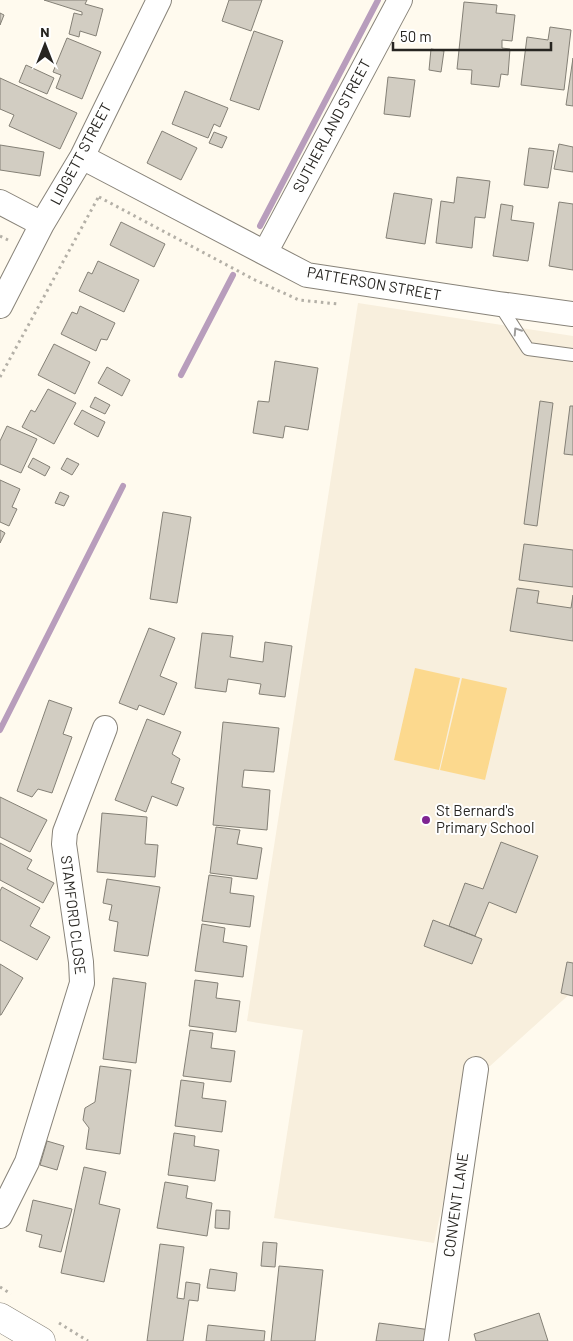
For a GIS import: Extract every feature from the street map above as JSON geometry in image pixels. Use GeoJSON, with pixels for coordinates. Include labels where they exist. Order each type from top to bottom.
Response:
{"type":"FeatureCollection","features":[{"type":"Feature","properties":{"kind":"main road"},"geometry":{"type":"LineString","coordinates":[[0,1317],[32,1338]]}},
{"type":"Feature","properties":{"kind":"street","name":"LIDGETT STREET"},"geometry":{"type":"LineString","coordinates":[[0,306],[42,224],[82,157],[158,0]]}},
{"type":"Feature","properties":{"kind":"street","name":"SUTHERLAND STREET"},"geometry":{"type":"LineString","coordinates":[[265,253],[400,0]]}},
{"type":"Feature","properties":{"kind":"street","name":"PATTERSON STREET"},"geometry":{"type":"LineString","coordinates":[[82,157],[307,275],[573,314]]}},
{"type":"Feature","properties":{"kind":"street"},"geometry":{"type":"LineString","coordinates":[[0,202],[42,224]]}},
{"type":"Feature","properties":{"kind":"street","name":"STAMFORD CLOSE"},"geometry":{"type":"LineString","coordinates":[[0,1216],[27,1162],[82,983],[81,962],[64,844],[65,832],[105,728]]}},
{"type":"Feature","properties":{"kind":"street","name":"CONVENT LANE"},"geometry":{"type":"LineString","coordinates":[[436,1341],[476,1069]]}},
{"type":"Feature","properties":{"kind":"lane"},"geometry":{"type":"LineString","coordinates":[[499,304],[528,349],[573,355]]}},
{"type":"Feature","properties":{"kind":"path"},"geometry":{"type":"LineString","coordinates":[[0,377],[111,172]]}},
{"type":"Feature","properties":{"kind":"shaded area","name":"St Bernard's Primary School"},"geometry":{"type":"Polygon","coordinates":[[[358,303],[573,336],[573,991],[490,1066],[473,1064],[434,1243],[274,1218],[303,1030],[247,1021],[358,303]]]}},
{"type":"Feature","properties":{"kind":"shaded area"},"geometry":{"type":"Polygon","coordinates":[[[415,668],[460,678],[439,770],[394,760],[415,668]]]}},
{"type":"Feature","properties":{"kind":"shaded area"},"geometry":{"type":"Polygon","coordinates":[[[462,678],[507,688],[485,780],[440,770],[462,678]]]}},
{"type":"Feature","properties":{"kind":"building"},"geometry":{"type":"Polygon","coordinates":[[[44,0],[87,0],[85,4],[103,9],[96,36],[80,31],[79,37],[69,34],[74,13],[82,15],[82,12],[44,0]]]}},
{"type":"Feature","properties":{"kind":"building"},"geometry":{"type":"Polygon","coordinates":[[[229,0],[262,0],[251,31],[222,21],[229,0]]]}},
{"type":"Feature","properties":{"kind":"building"},"geometry":{"type":"Polygon","coordinates":[[[464,2],[497,5],[496,13],[515,15],[512,41],[502,40],[502,48],[510,49],[508,75],[501,74],[499,87],[471,84],[472,70],[457,69],[464,2]]]}},
{"type":"Feature","properties":{"kind":"building"},"geometry":{"type":"Polygon","coordinates":[[[0,13],[4,15],[0,25],[0,13]]]}},
{"type":"Feature","properties":{"kind":"building"},"geometry":{"type":"Polygon","coordinates":[[[550,27],[571,30],[564,90],[521,85],[527,37],[548,40],[550,27]]]}},
{"type":"Feature","properties":{"kind":"building"},"geometry":{"type":"Polygon","coordinates":[[[254,31],[283,41],[259,110],[230,100],[254,31]]]}},
{"type":"Feature","properties":{"kind":"building"},"geometry":{"type":"Polygon","coordinates":[[[67,38],[101,52],[82,99],[56,88],[61,75],[53,72],[67,38]]]}},
{"type":"Feature","properties":{"kind":"building"},"geometry":{"type":"Polygon","coordinates":[[[431,49],[444,51],[441,72],[429,70],[431,49]]]}},
{"type":"Feature","properties":{"kind":"building"},"geometry":{"type":"Polygon","coordinates":[[[573,58],[573,106],[566,105],[573,58]]]}},
{"type":"Feature","properties":{"kind":"building"},"geometry":{"type":"Polygon","coordinates":[[[26,65],[54,78],[47,94],[19,82],[26,65]]]}},
{"type":"Feature","properties":{"kind":"building"},"geometry":{"type":"Polygon","coordinates":[[[388,77],[415,80],[410,117],[384,114],[388,77]]]}},
{"type":"Feature","properties":{"kind":"building"},"geometry":{"type":"Polygon","coordinates":[[[0,78],[77,113],[60,149],[9,126],[14,115],[0,109],[0,78]]]}},
{"type":"Feature","properties":{"kind":"building"},"geometry":{"type":"Polygon","coordinates":[[[185,91],[228,108],[220,127],[214,124],[208,138],[172,124],[185,91]]]}},
{"type":"Feature","properties":{"kind":"building"},"geometry":{"type":"Polygon","coordinates":[[[162,131],[197,148],[181,180],[147,163],[162,131]]]}},
{"type":"Feature","properties":{"kind":"building"},"geometry":{"type":"Polygon","coordinates":[[[214,132],[227,137],[222,148],[209,143],[214,132]]]}},
{"type":"Feature","properties":{"kind":"building"},"geometry":{"type":"Polygon","coordinates":[[[559,144],[573,147],[573,172],[554,169],[559,144]]]}},
{"type":"Feature","properties":{"kind":"building"},"geometry":{"type":"Polygon","coordinates":[[[0,145],[44,152],[40,176],[0,170],[0,145]]]}},
{"type":"Feature","properties":{"kind":"building"},"geometry":{"type":"Polygon","coordinates":[[[529,148],[554,151],[548,188],[524,185],[529,148]]]}},
{"type":"Feature","properties":{"kind":"building"},"geometry":{"type":"Polygon","coordinates":[[[457,177],[490,181],[485,218],[475,217],[472,248],[436,243],[441,201],[454,203],[457,177]]]}},
{"type":"Feature","properties":{"kind":"building"},"geometry":{"type":"Polygon","coordinates":[[[394,193],[432,199],[425,244],[386,238],[394,193]]]}},
{"type":"Feature","properties":{"kind":"building"},"geometry":{"type":"Polygon","coordinates":[[[559,202],[573,204],[573,270],[549,266],[559,202]]]}},
{"type":"Feature","properties":{"kind":"building"},"geometry":{"type":"Polygon","coordinates":[[[501,204],[513,206],[511,220],[534,223],[528,261],[493,256],[501,204]]]}},
{"type":"Feature","properties":{"kind":"building"},"geometry":{"type":"Polygon","coordinates":[[[121,222],[165,244],[154,267],[110,245],[121,222]]]}},
{"type":"Feature","properties":{"kind":"building"},"geometry":{"type":"Polygon","coordinates":[[[98,261],[139,280],[124,312],[79,291],[88,272],[92,274],[98,261]]]}},
{"type":"Feature","properties":{"kind":"building"},"geometry":{"type":"Polygon","coordinates":[[[80,306],[115,323],[107,340],[101,339],[96,351],[61,334],[72,312],[77,314],[80,306]]]}},
{"type":"Feature","properties":{"kind":"building"},"geometry":{"type":"Polygon","coordinates":[[[54,344],[90,362],[75,394],[38,375],[54,344]]]}},
{"type":"Feature","properties":{"kind":"building"},"geometry":{"type":"Polygon","coordinates":[[[275,361],[318,368],[308,430],[285,426],[283,438],[253,433],[258,401],[269,402],[275,361]]]}},
{"type":"Feature","properties":{"kind":"building"},"geometry":{"type":"Polygon","coordinates":[[[107,367],[130,380],[122,396],[98,383],[107,367]]]}},
{"type":"Feature","properties":{"kind":"building"},"geometry":{"type":"Polygon","coordinates":[[[48,389],[76,403],[54,444],[22,427],[31,410],[35,412],[48,389]]]}},
{"type":"Feature","properties":{"kind":"building"},"geometry":{"type":"Polygon","coordinates":[[[95,397],[110,405],[105,414],[90,407],[95,397]]]}},
{"type":"Feature","properties":{"kind":"building"},"geometry":{"type":"Polygon","coordinates":[[[540,401],[553,403],[537,526],[524,524],[540,401]]]}},
{"type":"Feature","properties":{"kind":"building"},"geometry":{"type":"Polygon","coordinates":[[[570,406],[573,406],[573,455],[564,454],[570,406]]]}},
{"type":"Feature","properties":{"kind":"building"},"geometry":{"type":"Polygon","coordinates":[[[82,410],[105,422],[98,437],[74,424],[82,410]]]}},
{"type":"Feature","properties":{"kind":"building"},"geometry":{"type":"Polygon","coordinates":[[[7,426],[37,439],[21,473],[0,464],[0,441],[7,426]]]}},
{"type":"Feature","properties":{"kind":"building"},"geometry":{"type":"Polygon","coordinates":[[[33,458],[50,467],[45,476],[28,467],[33,458]]]}},
{"type":"Feature","properties":{"kind":"building"},"geometry":{"type":"Polygon","coordinates":[[[67,458],[79,464],[72,475],[61,469],[67,458]]]}},
{"type":"Feature","properties":{"kind":"building"},"geometry":{"type":"Polygon","coordinates":[[[0,480],[20,489],[12,507],[17,509],[9,526],[0,522],[0,480]]]}},
{"type":"Feature","properties":{"kind":"building"},"geometry":{"type":"Polygon","coordinates":[[[60,492],[69,496],[64,506],[55,503],[60,492]]]}},
{"type":"Feature","properties":{"kind":"building"},"geometry":{"type":"Polygon","coordinates":[[[163,512],[191,517],[177,603],[150,599],[163,512]]]}},
{"type":"Feature","properties":{"kind":"building"},"geometry":{"type":"Polygon","coordinates":[[[0,530],[5,533],[0,543],[0,530]]]}},
{"type":"Feature","properties":{"kind":"building"},"geometry":{"type":"Polygon","coordinates":[[[524,544],[573,550],[573,587],[519,580],[524,544]]]}},
{"type":"Feature","properties":{"kind":"building"},"geometry":{"type":"Polygon","coordinates":[[[517,588],[539,591],[537,603],[571,608],[573,595],[573,641],[510,631],[517,588]]]}},
{"type":"Feature","properties":{"kind":"building"},"geometry":{"type":"Polygon","coordinates":[[[149,628],[175,638],[160,676],[177,683],[164,715],[139,705],[137,710],[119,703],[149,628]]]}},
{"type":"Feature","properties":{"kind":"building"},"geometry":{"type":"Polygon","coordinates":[[[202,633],[233,636],[230,657],[263,662],[265,642],[292,646],[285,697],[259,694],[261,684],[228,679],[226,692],[195,688],[202,633]]]}},
{"type":"Feature","properties":{"kind":"building"},"geometry":{"type":"Polygon","coordinates":[[[49,700],[72,708],[63,734],[72,737],[52,793],[38,789],[32,797],[17,791],[49,700]]]}},
{"type":"Feature","properties":{"kind":"building"},"geometry":{"type":"Polygon","coordinates":[[[147,719],[181,732],[172,754],[180,759],[171,783],[184,788],[177,806],[152,796],[146,812],[115,800],[147,719]]]}},
{"type":"Feature","properties":{"kind":"building"},"geometry":{"type":"Polygon","coordinates":[[[223,722],[279,728],[274,772],[244,770],[242,787],[270,790],[267,830],[213,825],[223,722]]]}},
{"type":"Feature","properties":{"kind":"building"},"geometry":{"type":"Polygon","coordinates":[[[0,797],[47,820],[30,852],[0,837],[0,797]]]}},
{"type":"Feature","properties":{"kind":"building"},"geometry":{"type":"Polygon","coordinates":[[[102,813],[147,817],[145,844],[158,845],[155,877],[97,872],[102,813]]]}},
{"type":"Feature","properties":{"kind":"building"},"geometry":{"type":"Polygon","coordinates":[[[216,827],[240,830],[237,844],[262,848],[257,879],[210,873],[216,827]]]}},
{"type":"Feature","properties":{"kind":"building"},"geometry":{"type":"Polygon","coordinates":[[[501,842],[538,856],[516,913],[489,902],[475,936],[449,926],[465,883],[483,889],[501,842]]]}},
{"type":"Feature","properties":{"kind":"building"},"geometry":{"type":"Polygon","coordinates":[[[0,843],[32,860],[27,869],[54,883],[43,903],[0,880],[0,843]]]}},
{"type":"Feature","properties":{"kind":"building"},"geometry":{"type":"Polygon","coordinates":[[[209,875],[232,878],[230,893],[254,896],[250,927],[202,921],[209,875]]]}},
{"type":"Feature","properties":{"kind":"building"},"geometry":{"type":"Polygon","coordinates":[[[107,879],[160,887],[148,956],[114,951],[118,922],[109,920],[112,905],[103,903],[107,879]]]}},
{"type":"Feature","properties":{"kind":"building"},"geometry":{"type":"Polygon","coordinates":[[[2,887],[40,908],[30,926],[50,937],[37,960],[0,940],[0,891],[2,887]]]}},
{"type":"Feature","properties":{"kind":"building"},"geometry":{"type":"Polygon","coordinates":[[[433,920],[482,939],[472,964],[424,946],[433,920]]]}},
{"type":"Feature","properties":{"kind":"building"},"geometry":{"type":"Polygon","coordinates":[[[202,924],[225,928],[223,942],[247,946],[243,977],[195,971],[202,924]]]}},
{"type":"Feature","properties":{"kind":"building"},"geometry":{"type":"Polygon","coordinates":[[[567,962],[573,963],[573,996],[561,993],[567,962]]]}},
{"type":"Feature","properties":{"kind":"building"},"geometry":{"type":"Polygon","coordinates":[[[0,964],[23,978],[1,1015],[0,1015],[0,964]]]}},
{"type":"Feature","properties":{"kind":"building"},"geometry":{"type":"Polygon","coordinates":[[[113,978],[146,983],[136,1063],[103,1059],[113,978]]]}},
{"type":"Feature","properties":{"kind":"building"},"geometry":{"type":"Polygon","coordinates":[[[195,980],[218,983],[216,998],[240,1001],[236,1032],[189,1026],[195,980]]]}},
{"type":"Feature","properties":{"kind":"building"},"geometry":{"type":"Polygon","coordinates":[[[190,1030],[213,1033],[211,1048],[235,1051],[231,1082],[183,1076],[190,1030]]]}},
{"type":"Feature","properties":{"kind":"building"},"geometry":{"type":"Polygon","coordinates":[[[100,1066],[131,1070],[120,1154],[86,1149],[89,1128],[83,1120],[85,1108],[95,1102],[100,1066]]]}},
{"type":"Feature","properties":{"kind":"building"},"geometry":{"type":"Polygon","coordinates":[[[181,1080],[204,1083],[202,1098],[226,1101],[222,1132],[175,1126],[181,1080]]]}},
{"type":"Feature","properties":{"kind":"building"},"geometry":{"type":"Polygon","coordinates":[[[174,1133],[195,1136],[194,1146],[219,1150],[215,1181],[168,1175],[174,1133]]]}},
{"type":"Feature","properties":{"kind":"building"},"geometry":{"type":"Polygon","coordinates":[[[47,1141],[64,1146],[57,1170],[40,1165],[47,1141]]]}},
{"type":"Feature","properties":{"kind":"building"},"geometry":{"type":"Polygon","coordinates":[[[84,1167],[106,1172],[99,1204],[120,1209],[104,1282],[61,1273],[84,1167]]]}},
{"type":"Feature","properties":{"kind":"building"},"geometry":{"type":"Polygon","coordinates":[[[165,1182],[188,1186],[186,1198],[212,1203],[207,1236],[157,1228],[165,1182]]]}},
{"type":"Feature","properties":{"kind":"building"},"geometry":{"type":"Polygon","coordinates":[[[33,1200],[72,1209],[61,1252],[39,1247],[42,1235],[26,1231],[33,1200]]]}},
{"type":"Feature","properties":{"kind":"building"},"geometry":{"type":"Polygon","coordinates":[[[216,1210],[230,1211],[229,1229],[215,1228],[216,1210]]]}},
{"type":"Feature","properties":{"kind":"building"},"geometry":{"type":"Polygon","coordinates":[[[263,1242],[277,1243],[275,1267],[261,1266],[263,1242]]]}},
{"type":"Feature","properties":{"kind":"building"},"geometry":{"type":"Polygon","coordinates":[[[160,1244],[184,1247],[177,1298],[184,1299],[186,1282],[200,1284],[198,1301],[189,1300],[183,1341],[147,1341],[160,1244]]]}},
{"type":"Feature","properties":{"kind":"building"},"geometry":{"type":"Polygon","coordinates":[[[279,1266],[323,1270],[315,1341],[271,1341],[279,1266]]]}},
{"type":"Feature","properties":{"kind":"building"},"geometry":{"type":"Polygon","coordinates":[[[210,1269],[237,1273],[235,1291],[207,1288],[210,1269]]]}},
{"type":"Feature","properties":{"kind":"building"},"geometry":{"type":"Polygon","coordinates":[[[539,1313],[548,1341],[476,1341],[474,1334],[539,1313]]]}},
{"type":"Feature","properties":{"kind":"building"},"geometry":{"type":"Polygon","coordinates":[[[379,1323],[431,1330],[430,1341],[376,1341],[379,1323]]]}},
{"type":"Feature","properties":{"kind":"building"},"geometry":{"type":"Polygon","coordinates":[[[208,1325],[265,1331],[264,1341],[206,1341],[208,1325]]]}},
{"type":"Feature","properties":{"kind":"waterway"},"geometry":{"type":"LineString","coordinates":[[260,226],[378,0]]}},
{"type":"Feature","properties":{"kind":"waterway"},"geometry":{"type":"LineString","coordinates":[[181,375],[233,275]]}},
{"type":"Feature","properties":{"kind":"waterway"},"geometry":{"type":"LineString","coordinates":[[0,730],[123,486]]}},
{"type":"Feature","properties":{"kind":"place","name":"St Bernard's Primary School"},"geometry":{"type":"Point","coordinates":[426,820]}}]}
